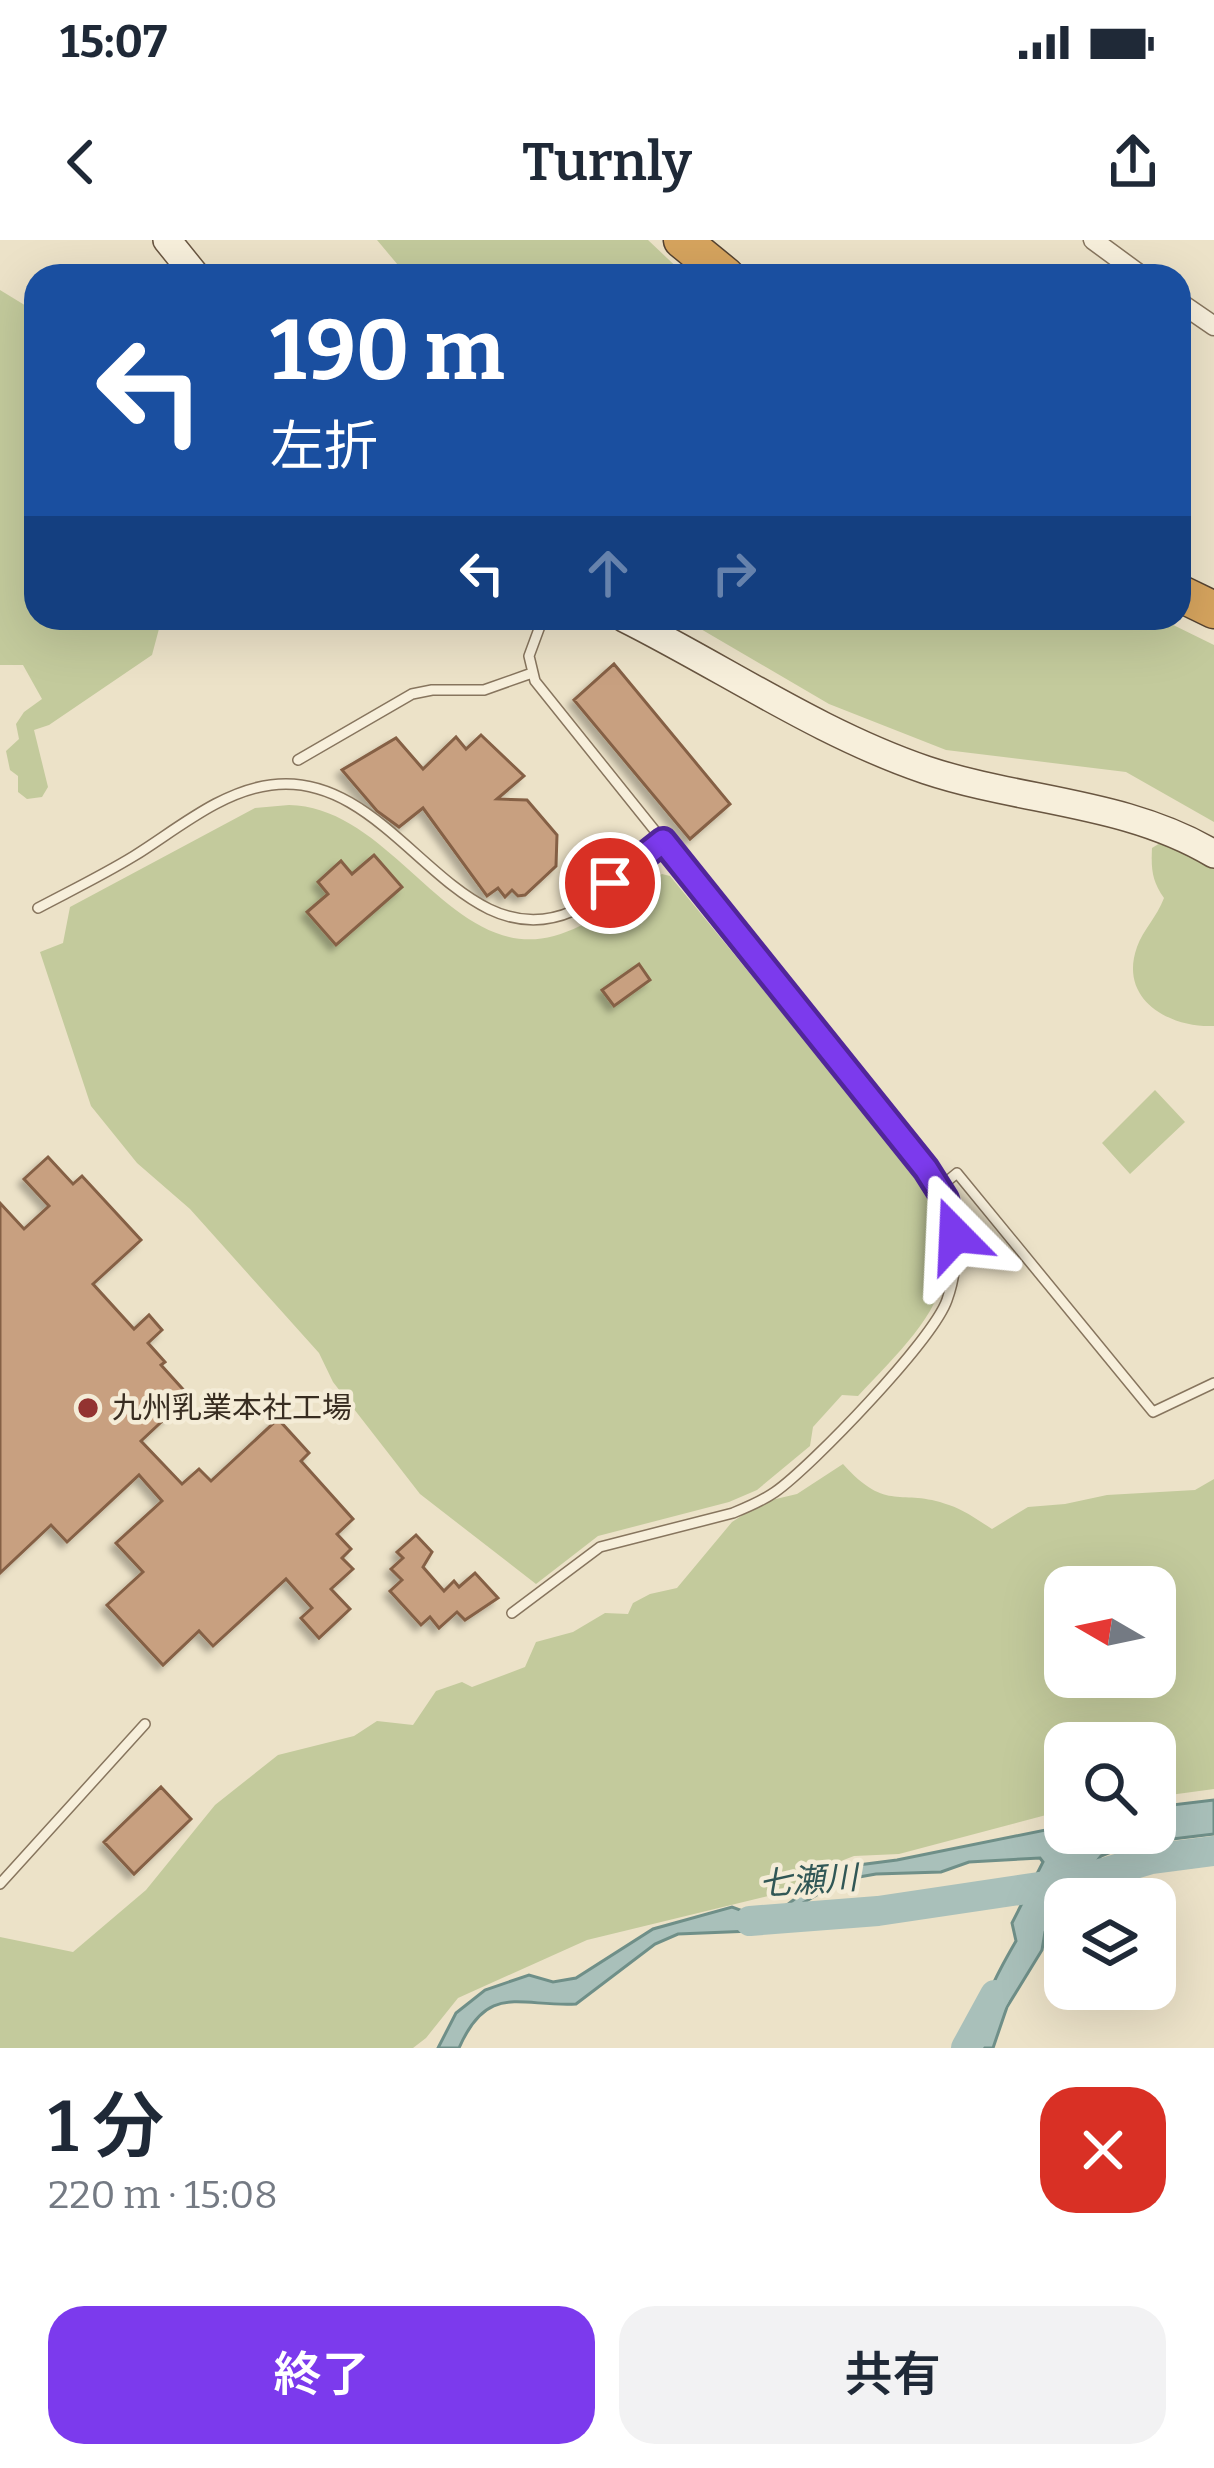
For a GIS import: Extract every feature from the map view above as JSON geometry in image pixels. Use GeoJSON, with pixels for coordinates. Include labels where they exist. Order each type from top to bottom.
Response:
{"type":"FeatureCollection","features":[{"type":"Feature","properties":{"kind":"highway"},"geometry":{"type":"LineString","coordinates":[[682,240],[711,264]]}},
{"type":"Feature","properties":{"kind":"street"},"geometry":{"type":"LineString","coordinates":[[167,240],[186,264]]}},
{"type":"Feature","properties":{"kind":"street"},"geometry":{"type":"LineString","coordinates":[[1093,240],[1126,264]]}},
{"type":"Feature","properties":{"kind":"street"},"geometry":{"type":"LineString","coordinates":[[647,630],[910,764],[998,789],[1137,818],[1214,854]]}},
{"type":"Feature","properties":{"kind":"lane"},"geometry":{"type":"LineString","coordinates":[[512,1613],[600,1547],[751,1506],[808,1464],[940,1317],[949,1297],[955,1253],[953,1223],[939,1188],[532,673],[531,646],[538,630]]}},
{"type":"Feature","properties":{"kind":"lane"},"geometry":{"type":"LineString","coordinates":[[298,760],[412,694],[432,689],[484,690],[532,673]]}},
{"type":"Feature","properties":{"kind":"lane"},"geometry":{"type":"LineString","coordinates":[[38,908],[234,795],[272,784],[304,784],[348,800],[379,820],[475,903],[521,919],[559,917],[573,911],[663,841]]}},
{"type":"Feature","properties":{"kind":"lane"},"geometry":{"type":"LineString","coordinates":[[939,1188],[957,1173],[1153,1412],[1214,1383]]}},
{"type":"Feature","properties":{"kind":"lane"},"geometry":{"type":"LineString","coordinates":[[0,1884],[145,1724]]}},
{"type":"Feature","properties":{"kind":"green space"},"geometry":{"type":"Polygon","coordinates":[[[377,240],[648,240],[673,264],[397,264],[377,240]]]}},
{"type":"Feature","properties":{"kind":"green space"},"geometry":{"type":"Polygon","coordinates":[[[0,290],[24,305],[24,630],[159,630],[152,655],[49,725],[34,730],[48,787],[42,797],[27,799],[18,792],[18,776],[10,770],[6,751],[19,739],[16,724],[24,712],[42,699],[23,665],[0,665],[0,290]]]}},
{"type":"Feature","properties":{"kind":"green space"},"geometry":{"type":"Polygon","coordinates":[[[703,630],[1183,630],[1214,645],[1214,822],[1126,772],[946,750],[829,704],[703,630]]]}},
{"type":"Feature","properties":{"kind":"green space"},"geometry":{"type":"Polygon","coordinates":[[[289,805],[326,812],[360,830],[453,907],[484,928],[517,938],[567,932],[650,880],[670,876],[920,1181],[938,1214],[946,1244],[945,1272],[937,1298],[903,1347],[858,1396],[842,1395],[813,1427],[810,1446],[757,1490],[729,1502],[598,1536],[536,1584],[420,1494],[333,1382],[319,1353],[190,1209],[137,1163],[91,1106],[40,952],[63,943],[70,907],[255,808],[289,805]]]}},
{"type":"Feature","properties":{"kind":"green space"},"geometry":{"type":"Polygon","coordinates":[[[1165,840],[1214,866],[1214,1026],[1165,1016],[1141,996],[1135,982],[1137,947],[1164,898],[1152,869],[1152,848],[1165,840]]]}},
{"type":"Feature","properties":{"kind":"green space"},"geometry":{"type":"Polygon","coordinates":[[[1155,1090],[1185,1122],[1130,1174],[1102,1143],[1155,1090]]]}},
{"type":"Feature","properties":{"kind":"green space"},"geometry":{"type":"Polygon","coordinates":[[[843,1464],[883,1494],[949,1505],[992,1529],[1028,1507],[1107,1495],[1195,1490],[1214,1479],[1214,1789],[1176,1794],[1176,1722],[1044,1722],[1044,1816],[899,1854],[854,1856],[785,1892],[587,1940],[458,1998],[413,2048],[0,2048],[0,1937],[73,1952],[146,1890],[215,1805],[278,1755],[354,1736],[377,1721],[413,1725],[436,1691],[462,1682],[472,1687],[525,1667],[536,1642],[573,1632],[605,1613],[628,1614],[633,1603],[677,1588],[732,1522],[763,1502],[797,1494],[843,1464]]]}},
{"type":"Feature","properties":{"kind":"water"},"geometry":{"type":"Polygon","coordinates":[[[1214,1800],[1214,1834],[1176,1839],[1176,1805],[1214,1800]]]}},
{"type":"Feature","properties":{"kind":"water"},"geometry":{"type":"Polygon","coordinates":[[[1044,1830],[1044,1854],[1106,1854],[1083,1878],[1044,1878],[1042,1950],[1007,2007],[993,2048],[974,2048],[980,2019],[1016,1941],[1012,1923],[1043,1862],[1040,1858],[969,1862],[941,1872],[842,1880],[798,1906],[780,1923],[752,1931],[678,1934],[655,1944],[576,2004],[507,2002],[494,2006],[470,2027],[459,2048],[438,2048],[456,2013],[485,1990],[529,1975],[553,1982],[576,1978],[653,1929],[732,1907],[743,1911],[743,1919],[787,1905],[835,1868],[1044,1830]]]}},
{"type":"Feature","properties":{"kind":"building"},"geometry":{"type":"Polygon","coordinates":[[[614,664],[730,804],[690,839],[574,700],[614,664]]]}},
{"type":"Feature","properties":{"kind":"building"},"geometry":{"type":"Polygon","coordinates":[[[481,735],[524,776],[497,799],[527,800],[557,835],[556,866],[525,895],[512,890],[505,897],[498,888],[487,896],[423,808],[399,827],[377,811],[342,770],[396,738],[423,769],[456,737],[466,749],[481,735]]]}},
{"type":"Feature","properties":{"kind":"building"},"geometry":{"type":"Polygon","coordinates":[[[374,855],[402,887],[336,945],[307,912],[328,894],[318,882],[341,861],[352,874],[374,855]]]}},
{"type":"Feature","properties":{"kind":"building"},"geometry":{"type":"Polygon","coordinates":[[[639,964],[650,980],[614,1006],[602,990],[639,964]]]}},
{"type":"Feature","properties":{"kind":"building","name":"九州乳業本社工場"},"geometry":{"type":"Polygon","coordinates":[[[48,1157],[73,1184],[82,1176],[141,1240],[93,1284],[134,1329],[149,1315],[162,1330],[148,1343],[189,1396],[141,1441],[182,1484],[199,1469],[211,1481],[278,1419],[309,1453],[301,1461],[353,1519],[337,1534],[351,1549],[342,1558],[353,1569],[331,1589],[350,1609],[319,1638],[301,1618],[312,1608],[286,1579],[213,1646],[199,1631],[163,1665],[107,1605],[143,1572],[116,1543],[162,1501],[139,1475],[67,1542],[51,1525],[0,1573],[0,1203],[24,1229],[49,1206],[24,1179],[48,1157]]]}},
{"type":"Feature","properties":{"kind":"building"},"geometry":{"type":"Polygon","coordinates":[[[416,1535],[432,1552],[423,1567],[444,1591],[454,1581],[459,1587],[475,1573],[498,1598],[465,1620],[457,1612],[439,1628],[430,1617],[421,1625],[390,1591],[402,1580],[391,1569],[403,1558],[397,1552],[416,1535]]]}},
{"type":"Feature","properties":{"kind":"building"},"geometry":{"type":"Polygon","coordinates":[[[161,1787],[191,1819],[134,1874],[104,1842],[161,1787]]]}},
{"type":"Feature","properties":{"kind":"waterway","name":"七瀬川"},"geometry":{"type":"LineString","coordinates":[[750,1921],[878,1911],[1073,1882],[1151,1859],[1214,1851]]}},
{"type":"Feature","properties":{"kind":"waterway"},"geometry":{"type":"LineString","coordinates":[[966,2048],[995,1995]]}},
{"type":"Feature","properties":{"kind":"place","name":"九州乳業本社工場"},"geometry":{"type":"Point","coordinates":[88,1408]}},
{"type":"Feature","properties":{"kind":"route"},"geometry":{"type":"LineString","coordinates":[[610,883],[663,841],[937,1183],[955,1235]]}}]}
